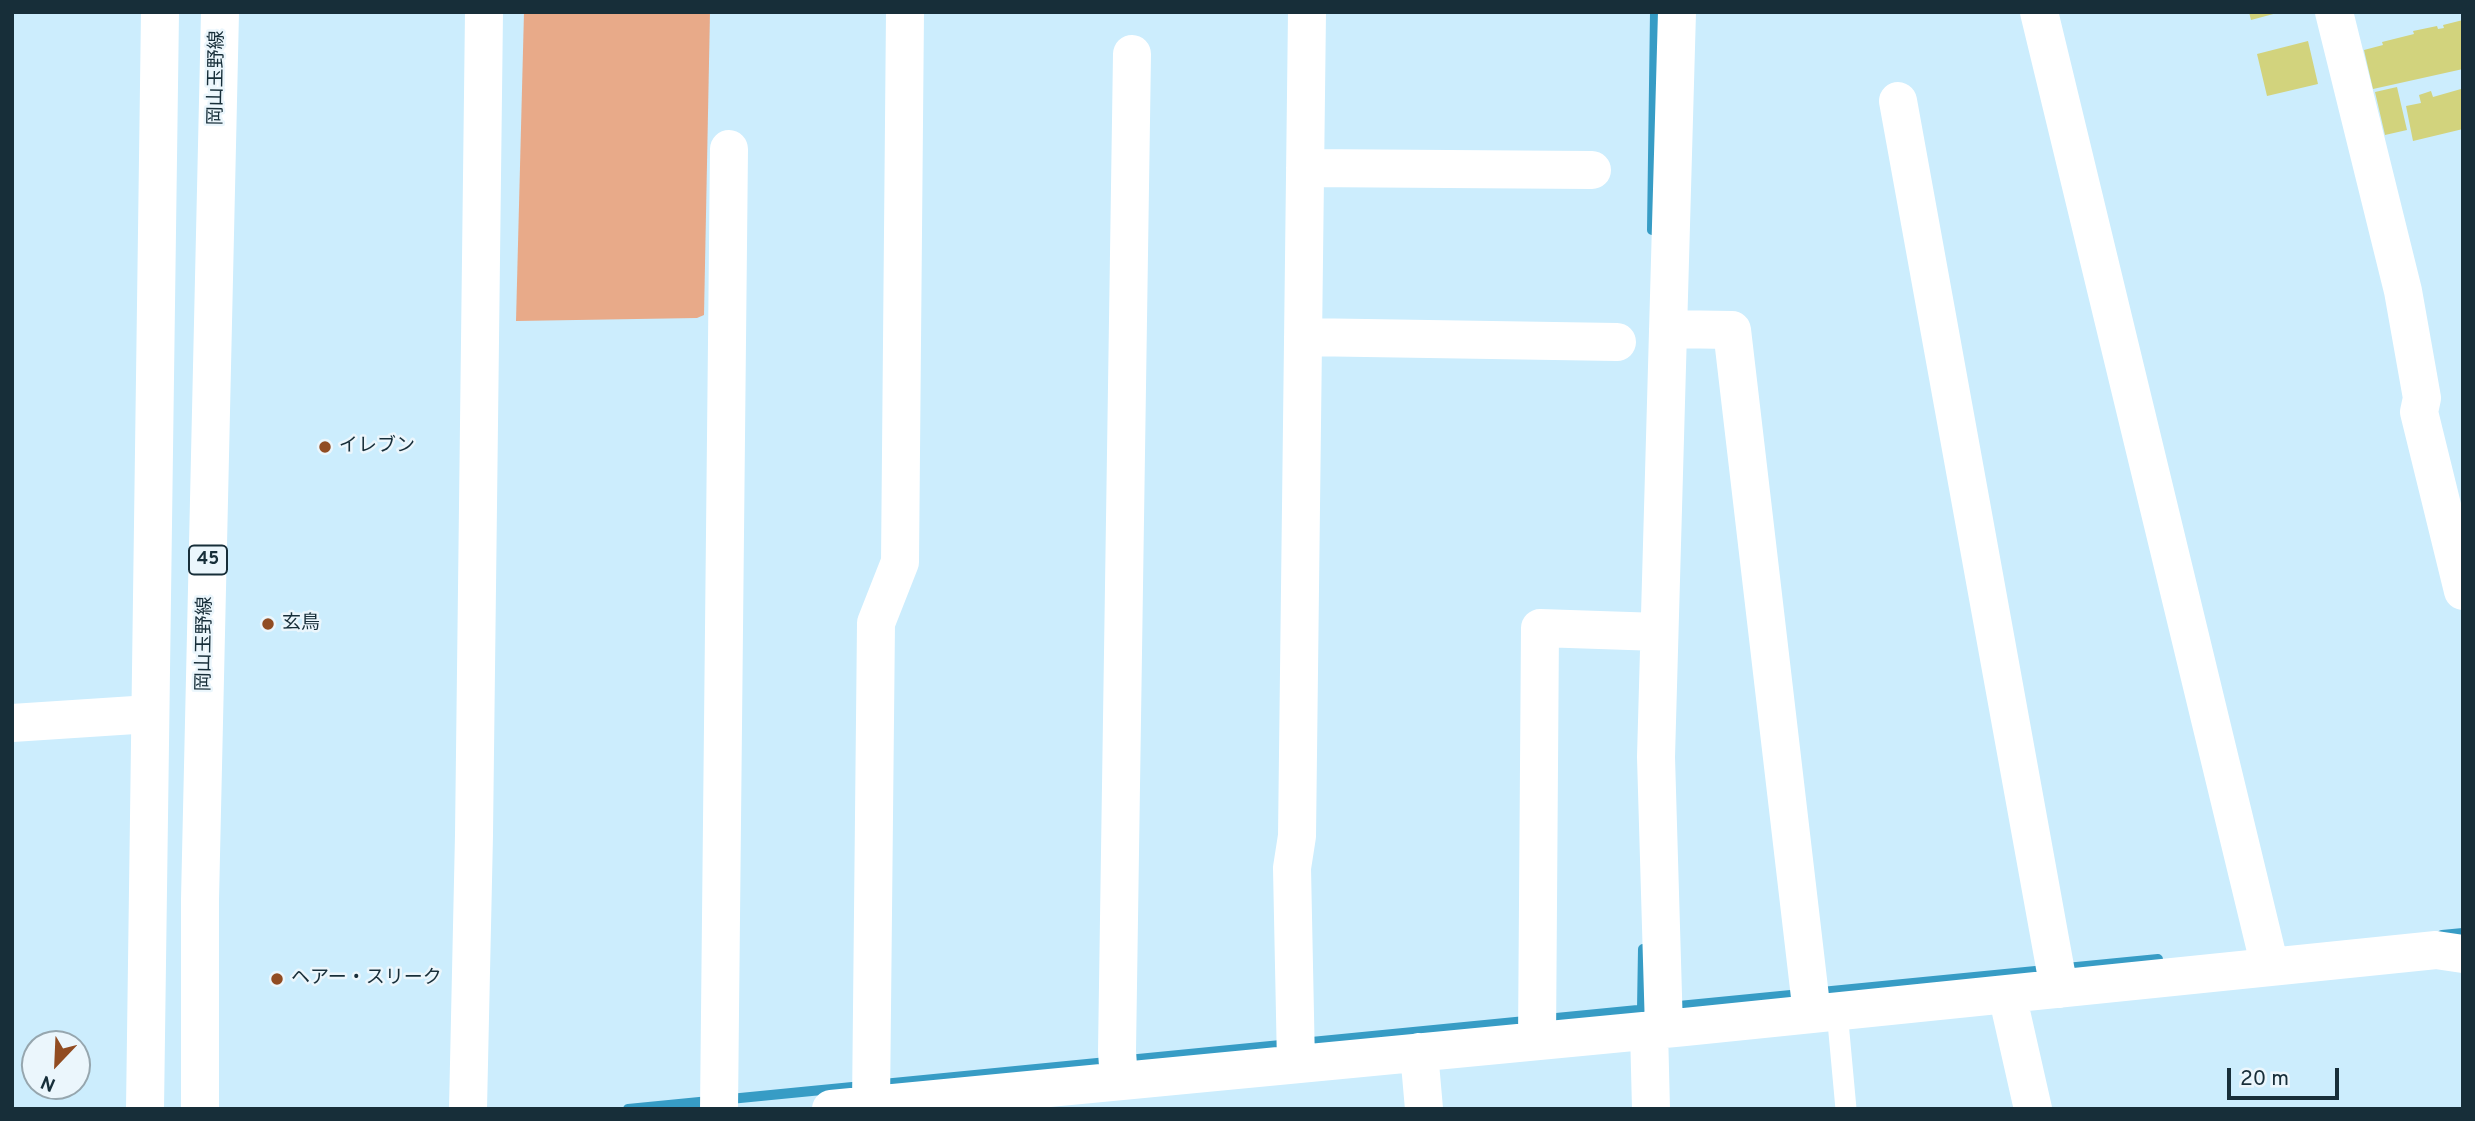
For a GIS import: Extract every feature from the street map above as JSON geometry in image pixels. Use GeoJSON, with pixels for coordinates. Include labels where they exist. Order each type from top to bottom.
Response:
{"type":"FeatureCollection","features":[{"type":"Feature","properties":{"kind":"street"},"geometry":{"type":"LineString","coordinates":[[145,1109],[160,12]]}},
{"type":"Feature","properties":{"kind":"street","name":"岡山玉野線"},"geometry":{"type":"LineString","coordinates":[[200,1109],[200,885],[220,12]]}},
{"type":"Feature","properties":{"kind":"street"},"geometry":{"type":"LineString","coordinates":[[468,1109],[484,12]]}},
{"type":"Feature","properties":{"kind":"street"},"geometry":{"type":"LineString","coordinates":[[886,1097],[876,623],[900,562],[905,12]]}},
{"type":"Feature","properties":{"kind":"street"},"geometry":{"type":"LineString","coordinates":[[1295,1050],[1292,867],[1297,836],[1307,12]]}},
{"type":"Feature","properties":{"kind":"street"},"geometry":{"type":"LineString","coordinates":[[1651,1109],[1660,1018],[1656,757],[1650,632],[1668,329],[1677,12]]}},
{"type":"Feature","properties":{"kind":"street"},"geometry":{"type":"LineString","coordinates":[[2039,12],[2267,955]]}},
{"type":"Feature","properties":{"kind":"street"},"geometry":{"type":"LineString","coordinates":[[2334,12],[2403,291],[2422,398],[2419,412],[2463,592]]}},
{"type":"Feature","properties":{"kind":"street"},"geometry":{"type":"LineString","coordinates":[[1118,1067],[1132,54]]}},
{"type":"Feature","properties":{"kind":"street"},"geometry":{"type":"LineString","coordinates":[[1898,101],[2057,975]]}},
{"type":"Feature","properties":{"kind":"street"},"geometry":{"type":"LineString","coordinates":[[719,1096],[729,149]]}},
{"type":"Feature","properties":{"kind":"street"},"geometry":{"type":"LineString","coordinates":[[1305,168],[1592,170]]}},
{"type":"Feature","properties":{"kind":"street"},"geometry":{"type":"LineString","coordinates":[[1668,329],[1732,330],[1817,1001]]}},
{"type":"Feature","properties":{"kind":"street"},"geometry":{"type":"LineString","coordinates":[[1303,337],[1617,342]]}},
{"type":"Feature","properties":{"kind":"street"},"geometry":{"type":"LineString","coordinates":[[1537,1023],[1540,628],[1650,632]]}},
{"type":"Feature","properties":{"kind":"street"},"geometry":{"type":"LineString","coordinates":[[12,723],[150,715]]}},
{"type":"Feature","properties":{"kind":"street"},"geometry":{"type":"LineString","coordinates":[[831,1109],[886,1097],[1073,1097],[1118,1067],[1295,1050],[1419,1052],[1537,1023],[1660,1018],[1817,1001],[2007,994],[2057,975],[2267,955],[2436,950],[2463,954]]}},
{"type":"Feature","properties":{"kind":"street"},"geometry":{"type":"LineString","coordinates":[[2007,994],[2033,1109]]}},
{"type":"Feature","properties":{"kind":"street"},"geometry":{"type":"LineString","coordinates":[[1419,1052],[1424,1109]]}},
{"type":"Feature","properties":{"kind":"lane"},"geometry":{"type":"LineString","coordinates":[[1817,1001],[1846,1109]]}},
{"type":"Feature","properties":{"kind":"shaded area"},"geometry":{"type":"Polygon","coordinates":[[[524,12],[710,12],[704,315],[697,318],[516,321],[524,12]]]}},
{"type":"Feature","properties":{"kind":"building"},"geometry":{"type":"Polygon","coordinates":[[[2249,12],[2277,12],[2277,13],[2251,20],[2249,12]]]}},
{"type":"Feature","properties":{"kind":"building"},"geometry":{"type":"Polygon","coordinates":[[[2463,20],[2463,69],[2373,89],[2364,50],[2383,45],[2382,42],[2414,34],[2413,31],[2437,26],[2438,29],[2444,28],[2443,25],[2463,20]]]}},
{"type":"Feature","properties":{"kind":"building"},"geometry":{"type":"Polygon","coordinates":[[[2308,41],[2318,84],[2267,96],[2257,54],[2308,41]]]}},
{"type":"Feature","properties":{"kind":"building"},"geometry":{"type":"Polygon","coordinates":[[[2397,87],[2407,130],[2385,135],[2375,92],[2397,87]]]}},
{"type":"Feature","properties":{"kind":"building"},"geometry":{"type":"Polygon","coordinates":[[[2461,89],[2463,129],[2413,141],[2406,106],[2421,103],[2419,95],[2431,91],[2433,97],[2461,89]]]}},
{"type":"Feature","properties":{"kind":"waterway"},"geometry":{"type":"LineString","coordinates":[[1652,230],[1655,12]]}},
{"type":"Feature","properties":{"kind":"waterway"},"geometry":{"type":"LineString","coordinates":[[2442,935],[2463,933]]}},
{"type":"Feature","properties":{"kind":"waterway"},"geometry":{"type":"LineString","coordinates":[[1642,1009],[1643,949]]}},
{"type":"Feature","properties":{"kind":"waterway"},"geometry":{"type":"LineString","coordinates":[[628,1109],[2158,959]]}},
{"type":"Feature","properties":{"kind":"place","name":"イレブン"},"geometry":{"type":"Point","coordinates":[325,447]}},
{"type":"Feature","properties":{"kind":"place","name":"玄鳥"},"geometry":{"type":"Point","coordinates":[268,624]}},
{"type":"Feature","properties":{"kind":"place","name":"ヘアー・スリーク"},"geometry":{"type":"Point","coordinates":[277,979]}}]}
